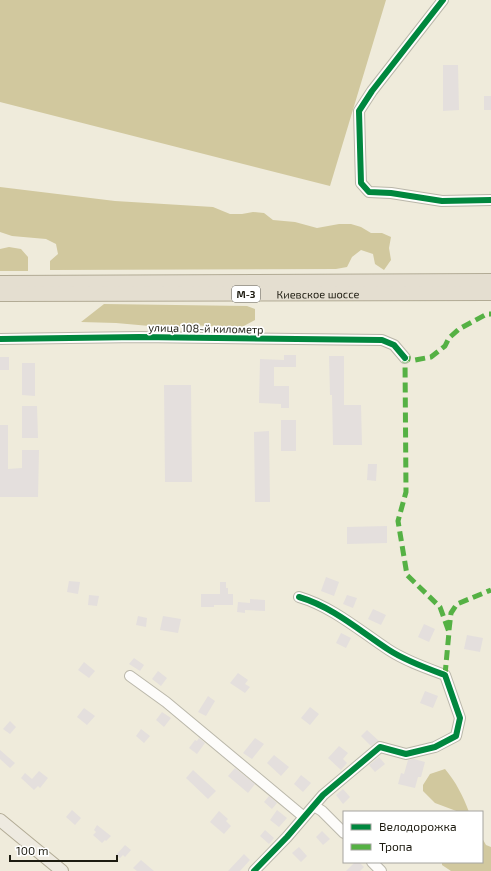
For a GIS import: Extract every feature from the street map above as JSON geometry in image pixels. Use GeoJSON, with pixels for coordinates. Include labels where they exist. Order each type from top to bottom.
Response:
{"type":"FeatureCollection","features":[{"type":"Feature","properties":{"kind":"highway","name":"Киевское шоссе"},"geometry":{"type":"LineString","coordinates":[[0,282],[491,281]]}},
{"type":"Feature","properties":{"kind":"highway","name":"Киевское шоссе"},"geometry":{"type":"LineString","coordinates":[[0,294],[491,293]]}},
{"type":"Feature","properties":{"kind":"main road"},"geometry":{"type":"LineString","coordinates":[[0,820],[62,871]]}},
{"type":"Feature","properties":{"kind":"street"},"geometry":{"type":"LineString","coordinates":[[438,1],[359,111],[361,183],[369,192],[391,192],[442,201],[491,200]]}},
{"type":"Feature","properties":{"kind":"street","name":"улица 108-й километр"},"geometry":{"type":"LineString","coordinates":[[0,339],[139,337],[382,340],[394,345],[405,358]]}},
{"type":"Feature","properties":{"kind":"street"},"geometry":{"type":"LineString","coordinates":[[254,871],[287,838],[323,795],[380,748],[406,754],[435,747],[456,736],[460,718],[445,675],[424,668],[390,651],[338,614],[311,600],[299,597]]}},
{"type":"Feature","properties":{"kind":"street"},"geometry":{"type":"LineString","coordinates":[[130,676],[166,702],[304,817]]}},
{"type":"Feature","properties":{"kind":"street"},"geometry":{"type":"LineString","coordinates":[[314,806],[322,810],[343,832]]}},
{"type":"Feature","properties":{"kind":"street"},"geometry":{"type":"LineString","coordinates":[[373,863],[381,871]]}},
{"type":"Feature","properties":{"kind":"shaded area"},"geometry":{"type":"Polygon","coordinates":[[[0,0],[386,0],[330,186],[0,102],[0,0]]]}},
{"type":"Feature","properties":{"kind":"shaded area"},"geometry":{"type":"Polygon","coordinates":[[[0,187],[115,201],[213,207],[230,214],[253,212],[264,213],[273,220],[295,222],[317,228],[339,224],[351,224],[361,227],[371,233],[382,233],[391,237],[389,248],[391,260],[384,270],[375,264],[373,254],[361,250],[352,257],[347,267],[336,269],[50,270],[50,261],[58,254],[56,244],[46,239],[12,236],[0,232],[0,187]]]}},
{"type":"Feature","properties":{"kind":"shaded area"},"geometry":{"type":"Polygon","coordinates":[[[9,247],[21,249],[28,257],[28,271],[0,271],[0,249],[9,247]]]}},
{"type":"Feature","properties":{"kind":"shaded area"},"geometry":{"type":"Polygon","coordinates":[[[104,304],[247,306],[255,309],[255,320],[240,328],[191,325],[172,328],[116,323],[81,322],[104,304]]]}},
{"type":"Feature","properties":{"kind":"shaded area"},"geometry":{"type":"Polygon","coordinates":[[[445,769],[459,789],[469,811],[456,811],[435,803],[423,791],[423,785],[430,774],[445,769]]]}},
{"type":"Feature","properties":{"kind":"shaded area"},"geometry":{"type":"Polygon","coordinates":[[[483,840],[486,845],[491,847],[491,871],[451,871],[442,865],[442,863],[483,863],[483,840]]]}},
{"type":"Feature","properties":{"kind":"building"},"geometry":{"type":"Polygon","coordinates":[[[443,65],[458,65],[459,110],[443,111],[443,65]]]}},
{"type":"Feature","properties":{"kind":"building"},"geometry":{"type":"Polygon","coordinates":[[[484,96],[491,96],[491,110],[484,110],[484,96]]]}},
{"type":"Feature","properties":{"kind":"building"},"geometry":{"type":"Polygon","coordinates":[[[284,355],[296,355],[296,367],[274,367],[274,386],[289,386],[289,408],[281,408],[281,404],[259,403],[260,359],[284,360],[284,355]]]}},
{"type":"Feature","properties":{"kind":"building"},"geometry":{"type":"Polygon","coordinates":[[[329,356],[344,356],[344,405],[361,405],[362,445],[333,445],[332,395],[330,395],[329,356]]]}},
{"type":"Feature","properties":{"kind":"building"},"geometry":{"type":"Polygon","coordinates":[[[0,357],[9,357],[9,370],[0,370],[0,357]]]}},
{"type":"Feature","properties":{"kind":"building"},"geometry":{"type":"Polygon","coordinates":[[[22,363],[35,363],[35,396],[22,395],[22,363]]]}},
{"type":"Feature","properties":{"kind":"building"},"geometry":{"type":"Polygon","coordinates":[[[164,385],[191,385],[192,482],[165,482],[164,385]]]}},
{"type":"Feature","properties":{"kind":"building"},"geometry":{"type":"Polygon","coordinates":[[[22,406],[37,406],[38,438],[22,438],[22,406]]]}},
{"type":"Feature","properties":{"kind":"building"},"geometry":{"type":"Polygon","coordinates":[[[281,420],[296,420],[296,451],[281,451],[281,420]]]}},
{"type":"Feature","properties":{"kind":"building"},"geometry":{"type":"Polygon","coordinates":[[[0,425],[8,425],[8,469],[22,468],[22,450],[39,450],[38,497],[0,497],[0,425]]]}},
{"type":"Feature","properties":{"kind":"building"},"geometry":{"type":"Polygon","coordinates":[[[269,431],[270,502],[255,502],[254,432],[269,431]]]}},
{"type":"Feature","properties":{"kind":"building"},"geometry":{"type":"Polygon","coordinates":[[[368,464],[377,464],[376,481],[367,480],[368,464]]]}},
{"type":"Feature","properties":{"kind":"building"},"geometry":{"type":"Polygon","coordinates":[[[387,526],[387,543],[347,544],[347,527],[387,526]]]}},
{"type":"Feature","properties":{"kind":"building"},"geometry":{"type":"Polygon","coordinates":[[[326,577],[339,582],[334,596],[321,591],[326,577]]]}},
{"type":"Feature","properties":{"kind":"building"},"geometry":{"type":"Polygon","coordinates":[[[69,581],[80,582],[78,594],[67,592],[69,581]]]}},
{"type":"Feature","properties":{"kind":"building"},"geometry":{"type":"Polygon","coordinates":[[[220,582],[226,582],[228,594],[233,594],[233,605],[201,607],[201,594],[220,594],[220,582]]]}},
{"type":"Feature","properties":{"kind":"building"},"geometry":{"type":"Polygon","coordinates":[[[89,595],[99,596],[97,606],[88,605],[89,595]]]}},
{"type":"Feature","properties":{"kind":"building"},"geometry":{"type":"Polygon","coordinates":[[[347,595],[357,598],[353,608],[343,604],[347,595]]]}},
{"type":"Feature","properties":{"kind":"building"},"geometry":{"type":"Polygon","coordinates":[[[250,599],[265,600],[265,611],[245,610],[245,613],[237,612],[238,602],[250,603],[250,599]]]}},
{"type":"Feature","properties":{"kind":"building"},"geometry":{"type":"Polygon","coordinates":[[[373,609],[386,615],[381,625],[368,619],[373,609]]]}},
{"type":"Feature","properties":{"kind":"building"},"geometry":{"type":"Polygon","coordinates":[[[138,616],[147,618],[146,627],[136,625],[138,616]]]}},
{"type":"Feature","properties":{"kind":"building"},"geometry":{"type":"Polygon","coordinates":[[[163,616],[181,619],[178,633],[160,630],[163,616]]]}},
{"type":"Feature","properties":{"kind":"building"},"geometry":{"type":"Polygon","coordinates":[[[424,624],[435,629],[429,642],[418,637],[424,624]]]}},
{"type":"Feature","properties":{"kind":"building"},"geometry":{"type":"Polygon","coordinates":[[[341,633],[351,638],[346,648],[336,643],[341,633]]]}},
{"type":"Feature","properties":{"kind":"building"},"geometry":{"type":"Polygon","coordinates":[[[467,635],[483,638],[480,652],[464,649],[467,635]]]}},
{"type":"Feature","properties":{"kind":"building"},"geometry":{"type":"Polygon","coordinates":[[[134,658],[144,665],[140,671],[129,664],[134,658]]]}},
{"type":"Feature","properties":{"kind":"building"},"geometry":{"type":"Polygon","coordinates":[[[84,662],[95,671],[89,678],[78,670],[84,662]]]}},
{"type":"Feature","properties":{"kind":"building"},"geometry":{"type":"Polygon","coordinates":[[[158,671],[167,678],[161,686],[152,679],[158,671]]]}},
{"type":"Feature","properties":{"kind":"building"},"geometry":{"type":"Polygon","coordinates":[[[238,673],[248,680],[245,684],[250,687],[245,693],[230,683],[238,673]]]}},
{"type":"Feature","properties":{"kind":"building"},"geometry":{"type":"Polygon","coordinates":[[[425,691],[438,696],[433,708],[420,703],[425,691]]]}},
{"type":"Feature","properties":{"kind":"building"},"geometry":{"type":"Polygon","coordinates":[[[208,696],[215,701],[206,716],[198,712],[208,696]]]}},
{"type":"Feature","properties":{"kind":"building"},"geometry":{"type":"Polygon","coordinates":[[[310,707],[319,714],[310,725],[301,718],[310,707]]]}},
{"type":"Feature","properties":{"kind":"building"},"geometry":{"type":"Polygon","coordinates":[[[84,708],[95,716],[87,725],[77,717],[84,708]]]}},
{"type":"Feature","properties":{"kind":"building"},"geometry":{"type":"Polygon","coordinates":[[[162,712],[171,718],[164,727],[156,720],[162,712]]]}},
{"type":"Feature","properties":{"kind":"building"},"geometry":{"type":"Polygon","coordinates":[[[10,721],[16,727],[10,734],[3,729],[10,721]]]}},
{"type":"Feature","properties":{"kind":"building"},"geometry":{"type":"Polygon","coordinates":[[[141,729],[150,736],[144,743],[136,736],[141,729]]]}},
{"type":"Feature","properties":{"kind":"building"},"geometry":{"type":"Polygon","coordinates":[[[367,730],[379,741],[371,746],[361,736],[367,730]]]}},
{"type":"Feature","properties":{"kind":"building"},"geometry":{"type":"Polygon","coordinates":[[[199,738],[205,743],[197,754],[189,748],[195,740],[197,741],[199,738]]]}},
{"type":"Feature","properties":{"kind":"building"},"geometry":{"type":"Polygon","coordinates":[[[255,738],[264,744],[252,759],[243,753],[255,738]]]}},
{"type":"Feature","properties":{"kind":"building"},"geometry":{"type":"Polygon","coordinates":[[[339,746],[348,753],[343,759],[347,763],[341,770],[328,758],[339,746]]]}},
{"type":"Feature","properties":{"kind":"building"},"geometry":{"type":"Polygon","coordinates":[[[0,750],[15,763],[10,768],[0,759],[0,750]]]}},
{"type":"Feature","properties":{"kind":"building"},"geometry":{"type":"Polygon","coordinates":[[[274,755],[289,767],[281,776],[267,763],[274,755]]]}},
{"type":"Feature","properties":{"kind":"building"},"geometry":{"type":"Polygon","coordinates":[[[379,757],[385,764],[375,772],[369,765],[379,757]]]}},
{"type":"Feature","properties":{"kind":"building"},"geometry":{"type":"Polygon","coordinates":[[[414,759],[425,762],[421,777],[418,777],[415,788],[398,784],[401,773],[404,774],[408,760],[414,759]]]}},
{"type":"Feature","properties":{"kind":"building"},"geometry":{"type":"Polygon","coordinates":[[[235,768],[255,784],[248,793],[228,776],[235,768]]]}},
{"type":"Feature","properties":{"kind":"building"},"geometry":{"type":"Polygon","coordinates":[[[193,770],[216,791],[208,799],[186,778],[193,770]]]}},
{"type":"Feature","properties":{"kind":"building"},"geometry":{"type":"Polygon","coordinates":[[[39,771],[48,778],[40,788],[38,786],[34,790],[21,778],[25,773],[32,779],[39,771]]]}},
{"type":"Feature","properties":{"kind":"building"},"geometry":{"type":"Polygon","coordinates":[[[301,775],[311,783],[303,792],[294,784],[301,775]]]}},
{"type":"Feature","properties":{"kind":"building"},"geometry":{"type":"Polygon","coordinates":[[[343,789],[350,797],[343,804],[336,795],[343,789]]]}},
{"type":"Feature","properties":{"kind":"building"},"geometry":{"type":"Polygon","coordinates":[[[269,796],[277,803],[272,809],[264,802],[269,796]]]}},
{"type":"Feature","properties":{"kind":"building"},"geometry":{"type":"Polygon","coordinates":[[[72,810],[81,818],[75,825],[66,817],[72,810]]]}},
{"type":"Feature","properties":{"kind":"building"},"geometry":{"type":"Polygon","coordinates":[[[277,810],[287,818],[279,827],[270,820],[277,810]]]}},
{"type":"Feature","properties":{"kind":"building"},"geometry":{"type":"Polygon","coordinates":[[[219,811],[228,819],[226,821],[231,826],[224,834],[210,822],[219,811]]]}},
{"type":"Feature","properties":{"kind":"building"},"geometry":{"type":"Polygon","coordinates":[[[97,825],[111,836],[102,843],[93,835],[96,832],[94,830],[97,825]]]}},
{"type":"Feature","properties":{"kind":"building"},"geometry":{"type":"Polygon","coordinates":[[[265,830],[274,838],[269,844],[260,836],[265,830]]]}},
{"type":"Feature","properties":{"kind":"building"},"geometry":{"type":"Polygon","coordinates":[[[322,831],[330,839],[323,845],[316,837],[322,831]]]}},
{"type":"Feature","properties":{"kind":"building"},"geometry":{"type":"Polygon","coordinates":[[[125,845],[131,850],[125,857],[123,855],[120,858],[116,855],[125,845]]]}},
{"type":"Feature","properties":{"kind":"building"},"geometry":{"type":"Polygon","coordinates":[[[299,847],[307,856],[301,862],[292,853],[299,847]]]}},
{"type":"Feature","properties":{"kind":"building"},"geometry":{"type":"Polygon","coordinates":[[[244,854],[250,860],[240,871],[228,871],[244,854]]]}},
{"type":"Feature","properties":{"kind":"building"},"geometry":{"type":"Polygon","coordinates":[[[141,860],[154,871],[137,871],[133,868],[141,860]]]}},
{"type":"Feature","properties":{"kind":"building"},"geometry":{"type":"Polygon","coordinates":[[[354,863],[360,863],[364,867],[360,871],[346,871],[354,863]]]}},
{"type":"Feature","properties":{"kind":"marked path"},"geometry":{"type":"LineString","coordinates":[[445,675],[449,632],[440,607],[407,575],[398,521],[406,492],[405,358],[415,360],[431,357],[445,346],[449,338],[459,329],[487,314],[491,314]]}},
{"type":"Feature","properties":{"kind":"marked path"},"geometry":{"type":"LineString","coordinates":[[449,630],[451,613],[457,604],[491,590]]}},
{"type":"Feature","properties":{"kind":"cycle path"},"geometry":{"type":"LineString","coordinates":[[443,0],[372,91],[359,111],[361,183],[369,192],[391,193],[442,201],[491,200]]}},
{"type":"Feature","properties":{"kind":"cycle path"},"geometry":{"type":"LineString","coordinates":[[0,339],[139,337],[382,340],[394,345],[405,358]]}},
{"type":"Feature","properties":{"kind":"cycle path"},"geometry":{"type":"LineString","coordinates":[[254,871],[287,837],[323,795],[380,747],[406,754],[435,747],[456,736],[460,718],[445,675],[402,658],[335,613],[311,601],[299,597]]}}]}
